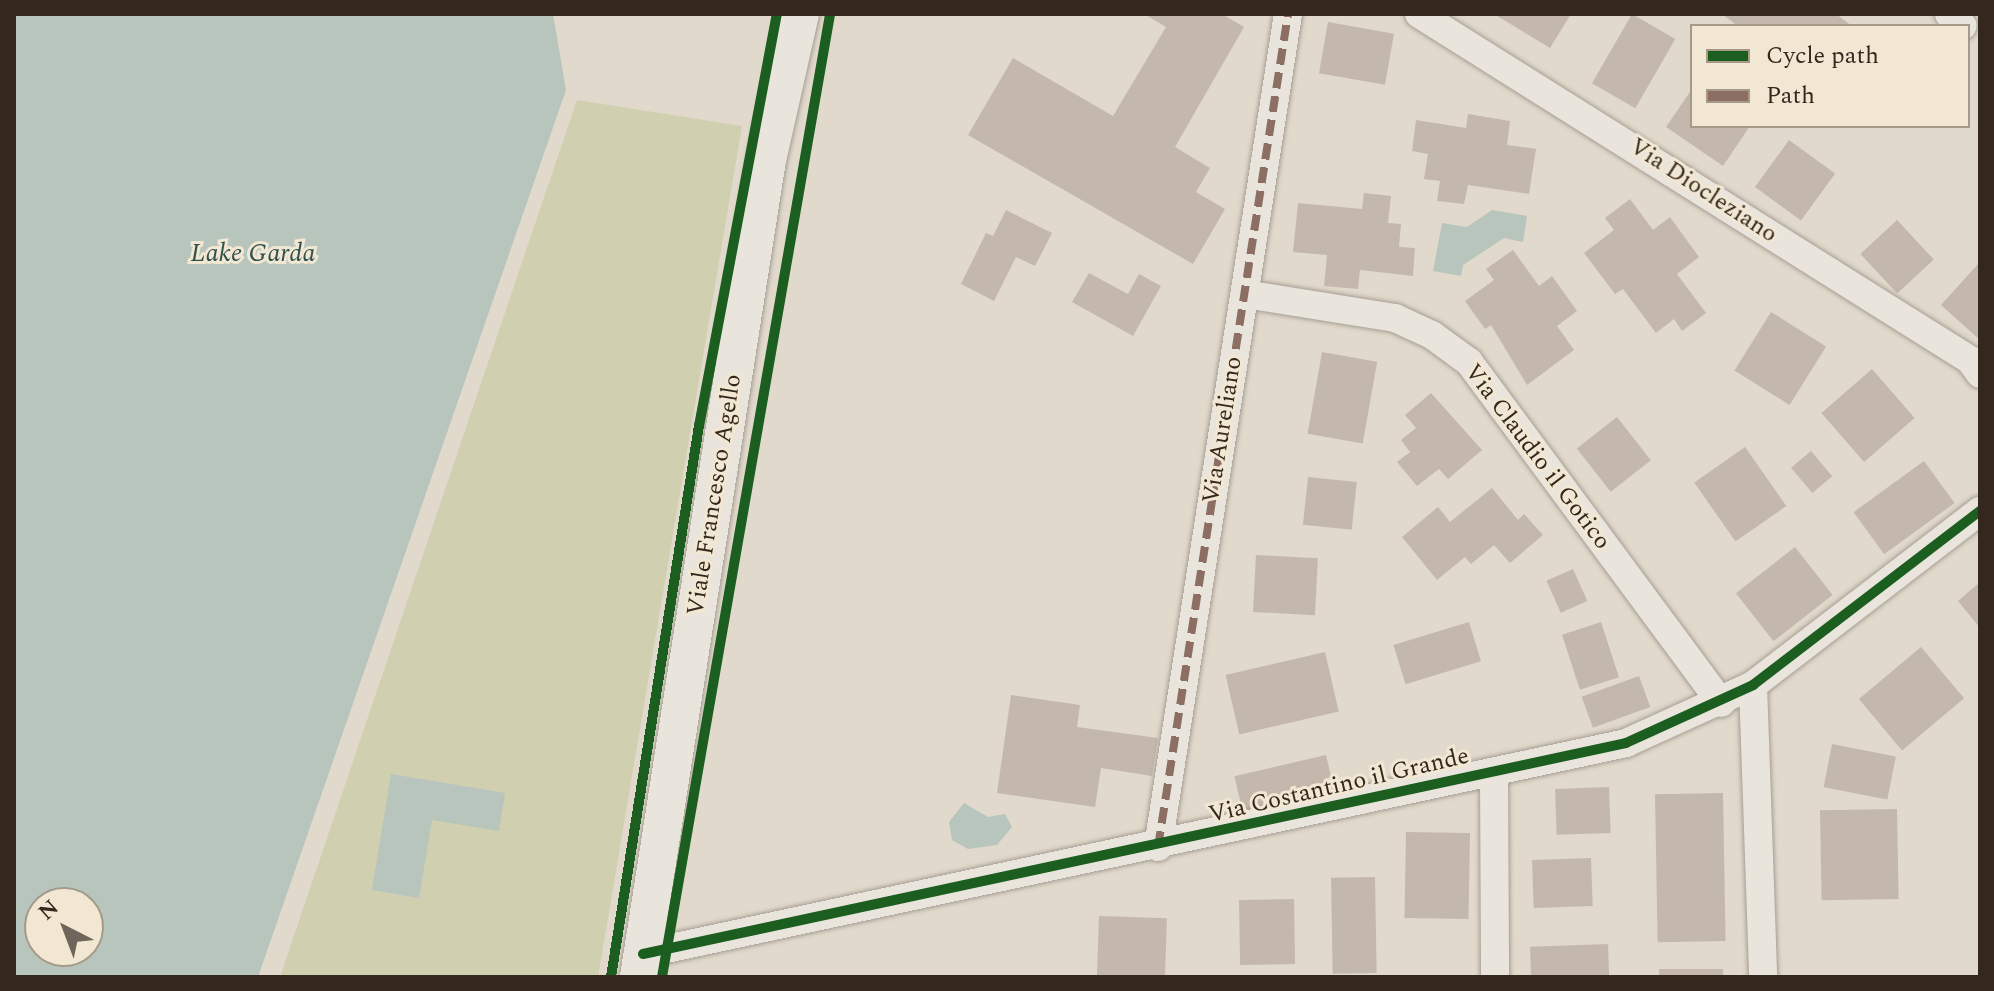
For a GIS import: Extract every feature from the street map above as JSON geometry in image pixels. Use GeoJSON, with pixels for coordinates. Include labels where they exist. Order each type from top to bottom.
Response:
{"type":"FeatureCollection","features":[{"type":"Feature","properties":{"kind":"main road","name":"Viale Francesco Agello"},"geometry":{"type":"LineString","coordinates":[[641,966],[767,160],[800,14]]}},
{"type":"Feature","properties":{"kind":"street","name":"Via Aureliano"},"geometry":{"type":"LineString","coordinates":[[1158,847],[1288,14]]}},
{"type":"Feature","properties":{"kind":"street","name":"Via Diocleziano"},"geometry":{"type":"LineString","coordinates":[[1419,14],[1970,360],[1980,374]]}},
{"type":"Feature","properties":{"kind":"street","name":"Via Claudio il Gotico"},"geometry":{"type":"LineString","coordinates":[[1245,294],[1395,318],[1432,335],[1469,362],[1721,703]]}},
{"type":"Feature","properties":{"kind":"street","name":"Via Costantino il Grande"},"geometry":{"type":"LineString","coordinates":[[641,966],[1626,743],[1721,703],[1753,685],[1980,511]]}},
{"type":"Feature","properties":{"kind":"street"},"geometry":{"type":"LineString","coordinates":[[1753,685],[1763,977]]}},
{"type":"Feature","properties":{"kind":"street"},"geometry":{"type":"LineString","coordinates":[[1494,772],[1495,977]]}},
{"type":"Feature","properties":{"kind":"green space"},"geometry":{"type":"Polygon","coordinates":[[[577,100],[742,126],[598,977],[280,977],[577,100]]]}},
{"type":"Feature","properties":{"kind":"water","name":"Lake Garda"},"geometry":{"type":"Polygon","coordinates":[[[14,14],[553,14],[566,90],[258,977],[14,977],[14,14]]]}},
{"type":"Feature","properties":{"kind":"water"},"geometry":{"type":"Polygon","coordinates":[[[1492,210],[1527,216],[1523,242],[1504,238],[1463,265],[1461,276],[1433,271],[1442,223],[1467,227],[1492,210]]]}},
{"type":"Feature","properties":{"kind":"water"},"geometry":{"type":"Polygon","coordinates":[[[391,774],[505,793],[499,831],[432,820],[419,898],[372,890],[391,774]]]}},
{"type":"Feature","properties":{"kind":"water"},"geometry":{"type":"Polygon","coordinates":[[[964,803],[988,817],[1005,814],[1012,827],[997,845],[968,849],[952,840],[949,822],[964,803]]]}},
{"type":"Feature","properties":{"kind":"building"},"geometry":{"type":"Polygon","coordinates":[[[1144,14],[1222,14],[1244,27],[1175,147],[1210,168],[1196,192],[1225,209],[1193,264],[968,135],[1013,58],[1113,116],[1166,27],[1144,14]]]}},
{"type":"Feature","properties":{"kind":"building"},"geometry":{"type":"Polygon","coordinates":[[[1494,14],[1571,14],[1550,48],[1494,14]]]}},
{"type":"Feature","properties":{"kind":"building"},"geometry":{"type":"Polygon","coordinates":[[[1632,14],[1675,39],[1635,108],[1592,83],[1632,14]]]}},
{"type":"Feature","properties":{"kind":"building"},"geometry":{"type":"Polygon","coordinates":[[[1722,14],[1836,14],[1849,24],[1735,24],[1722,14]]]}},
{"type":"Feature","properties":{"kind":"building"},"geometry":{"type":"Polygon","coordinates":[[[1328,22],[1394,34],[1385,85],[1319,73],[1328,22]]]}},
{"type":"Feature","properties":{"kind":"building"},"geometry":{"type":"Polygon","coordinates":[[[1690,92],[1690,128],[1749,128],[1723,166],[1666,127],[1690,92]]]}},
{"type":"Feature","properties":{"kind":"building"},"geometry":{"type":"Polygon","coordinates":[[[1468,114],[1510,121],[1507,145],[1536,149],[1529,194],[1468,185],[1464,204],[1437,201],[1440,181],[1424,179],[1428,154],[1412,151],[1416,120],[1466,128],[1468,114]]]}},
{"type":"Feature","properties":{"kind":"building"},"geometry":{"type":"Polygon","coordinates":[[[1789,140],[1835,174],[1801,220],[1755,187],[1789,140]]]}},
{"type":"Feature","properties":{"kind":"building"},"geometry":{"type":"Polygon","coordinates":[[[1364,193],[1391,196],[1388,223],[1401,224],[1399,247],[1415,248],[1413,276],[1360,270],[1358,289],[1324,286],[1327,255],[1293,252],[1298,203],[1362,209],[1364,193]]]}},
{"type":"Feature","properties":{"kind":"building"},"geometry":{"type":"Polygon","coordinates":[[[1630,199],[1653,230],[1670,217],[1699,257],[1677,274],[1706,313],[1682,331],[1674,319],[1656,333],[1623,289],[1615,294],[1584,253],[1614,230],[1605,218],[1630,199]]]}},
{"type":"Feature","properties":{"kind":"building"},"geometry":{"type":"Polygon","coordinates":[[[1006,210],[1052,233],[1035,266],[1016,257],[994,301],[961,284],[986,233],[993,236],[1006,210]]]}},
{"type":"Feature","properties":{"kind":"building"},"geometry":{"type":"Polygon","coordinates":[[[1897,220],[1934,259],[1897,294],[1860,254],[1897,220]]]}},
{"type":"Feature","properties":{"kind":"building"},"geometry":{"type":"Polygon","coordinates":[[[1513,250],[1539,286],[1552,276],[1577,311],[1557,326],[1574,350],[1527,385],[1491,325],[1485,329],[1465,301],[1494,280],[1486,269],[1513,250]]]}},
{"type":"Feature","properties":{"kind":"building"},"geometry":{"type":"Polygon","coordinates":[[[1978,264],[1980,266],[1980,340],[1941,305],[1978,264]]]}},
{"type":"Feature","properties":{"kind":"building"},"geometry":{"type":"Polygon","coordinates":[[[1089,273],[1128,294],[1139,274],[1161,286],[1133,336],[1072,302],[1089,273]]]}},
{"type":"Feature","properties":{"kind":"building"},"geometry":{"type":"Polygon","coordinates":[[[1771,312],[1826,346],[1790,405],[1734,371],[1771,312]]]}},
{"type":"Feature","properties":{"kind":"building"},"geometry":{"type":"Polygon","coordinates":[[[1322,352],[1377,362],[1363,443],[1308,434],[1322,352]]]}},
{"type":"Feature","properties":{"kind":"building"},"geometry":{"type":"Polygon","coordinates":[[[1872,369],[1915,418],[1864,462],[1821,413],[1872,369]]]}},
{"type":"Feature","properties":{"kind":"building"},"geometry":{"type":"Polygon","coordinates":[[[1431,393],[1482,450],[1448,479],[1439,469],[1417,486],[1397,462],[1410,452],[1401,440],[1416,428],[1405,415],[1431,393]]]}},
{"type":"Feature","properties":{"kind":"building"},"geometry":{"type":"Polygon","coordinates":[[[1617,417],[1651,460],[1611,492],[1577,448],[1617,417]]]}},
{"type":"Feature","properties":{"kind":"building"},"geometry":{"type":"Polygon","coordinates":[[[1745,447],[1786,506],[1736,542],[1694,483],[1745,447]]]}},
{"type":"Feature","properties":{"kind":"building"},"geometry":{"type":"Polygon","coordinates":[[[1811,451],[1832,476],[1812,493],[1791,468],[1811,451]]]}},
{"type":"Feature","properties":{"kind":"building"},"geometry":{"type":"Polygon","coordinates":[[[1924,461],[1955,503],[1884,554],[1854,512],[1924,461]]]}},
{"type":"Feature","properties":{"kind":"building"},"geometry":{"type":"Polygon","coordinates":[[[1308,477],[1357,482],[1352,530],[1303,525],[1308,477]]]}},
{"type":"Feature","properties":{"kind":"building"},"geometry":{"type":"Polygon","coordinates":[[[1492,488],[1518,520],[1524,514],[1543,535],[1510,563],[1494,545],[1471,564],[1465,557],[1437,580],[1402,537],[1438,507],[1450,522],[1492,488]]]}},
{"type":"Feature","properties":{"kind":"building"},"geometry":{"type":"Polygon","coordinates":[[[1795,547],[1833,595],[1773,641],[1736,593],[1795,547]]]}},
{"type":"Feature","properties":{"kind":"building"},"geometry":{"type":"Polygon","coordinates":[[[1256,555],[1318,558],[1315,615],[1253,612],[1256,555]]]}},
{"type":"Feature","properties":{"kind":"building"},"geometry":{"type":"Polygon","coordinates":[[[1573,569],[1587,601],[1561,613],[1547,581],[1573,569]]]}},
{"type":"Feature","properties":{"kind":"building"},"geometry":{"type":"Polygon","coordinates":[[[1980,582],[1980,628],[1958,601],[1980,582]]]}},
{"type":"Feature","properties":{"kind":"building"},"geometry":{"type":"Polygon","coordinates":[[[1469,622],[1481,661],[1405,684],[1393,645],[1469,622]]]}},
{"type":"Feature","properties":{"kind":"building"},"geometry":{"type":"Polygon","coordinates":[[[1601,622],[1619,677],[1580,690],[1562,635],[1601,622]]]}},
{"type":"Feature","properties":{"kind":"building"},"geometry":{"type":"Polygon","coordinates":[[[1921,647],[1964,698],[1902,750],[1859,699],[1921,647]]]}},
{"type":"Feature","properties":{"kind":"building"},"geometry":{"type":"Polygon","coordinates":[[[1325,652],[1339,711],[1239,734],[1226,675],[1325,652]]]}},
{"type":"Feature","properties":{"kind":"building"},"geometry":{"type":"Polygon","coordinates":[[[1639,676],[1650,707],[1593,728],[1582,697],[1639,676]]]}},
{"type":"Feature","properties":{"kind":"building"},"geometry":{"type":"Polygon","coordinates":[[[1011,695],[1080,705],[1077,727],[1158,738],[1152,776],[1101,768],[1095,807],[997,793],[1011,695]]]}},
{"type":"Feature","properties":{"kind":"building"},"geometry":{"type":"Polygon","coordinates":[[[1832,744],[1896,756],[1887,800],[1824,787],[1832,744]]]}},
{"type":"Feature","properties":{"kind":"building"},"geometry":{"type":"Polygon","coordinates":[[[1326,755],[1335,795],[1244,816],[1234,776],[1326,755]]]}},
{"type":"Feature","properties":{"kind":"building"},"geometry":{"type":"Polygon","coordinates":[[[1609,787],[1611,833],[1557,835],[1555,789],[1609,787]]]}},
{"type":"Feature","properties":{"kind":"building"},"geometry":{"type":"Polygon","coordinates":[[[1723,793],[1726,941],[1658,942],[1655,794],[1723,793]]]}},
{"type":"Feature","properties":{"kind":"building"},"geometry":{"type":"Polygon","coordinates":[[[1897,809],[1899,899],[1822,900],[1820,810],[1897,809]]]}},
{"type":"Feature","properties":{"kind":"building"},"geometry":{"type":"Polygon","coordinates":[[[1406,832],[1470,833],[1468,919],[1404,918],[1406,832]]]}},
{"type":"Feature","properties":{"kind":"building"},"geometry":{"type":"Polygon","coordinates":[[[1591,858],[1593,906],[1534,908],[1532,860],[1591,858]]]}},
{"type":"Feature","properties":{"kind":"building"},"geometry":{"type":"Polygon","coordinates":[[[1375,877],[1377,973],[1333,974],[1331,878],[1375,877]]]}},
{"type":"Feature","properties":{"kind":"building"},"geometry":{"type":"Polygon","coordinates":[[[1294,899],[1295,964],[1240,965],[1239,900],[1294,899]]]}},
{"type":"Feature","properties":{"kind":"building"},"geometry":{"type":"Polygon","coordinates":[[[1099,916],[1167,918],[1165,977],[1097,975],[1099,916]]]}},
{"type":"Feature","properties":{"kind":"building"},"geometry":{"type":"Polygon","coordinates":[[[1608,944],[1609,977],[1531,977],[1530,947],[1608,944]]]}},
{"type":"Feature","properties":{"kind":"building"},"geometry":{"type":"Polygon","coordinates":[[[1659,969],[1723,969],[1723,977],[1659,977],[1659,969]]]}},
{"type":"Feature","properties":{"kind":"marked path"},"geometry":{"type":"LineString","coordinates":[[1158,847],[1288,14]]}},
{"type":"Feature","properties":{"kind":"cycle path"},"geometry":{"type":"LineString","coordinates":[[611,977],[699,426],[777,14]]}},
{"type":"Feature","properties":{"kind":"cycle path"},"geometry":{"type":"LineString","coordinates":[[662,977],[830,14]]}},
{"type":"Feature","properties":{"kind":"cycle path"},"geometry":{"type":"LineString","coordinates":[[643,954],[1626,743],[1753,685],[1980,511]]}}]}
